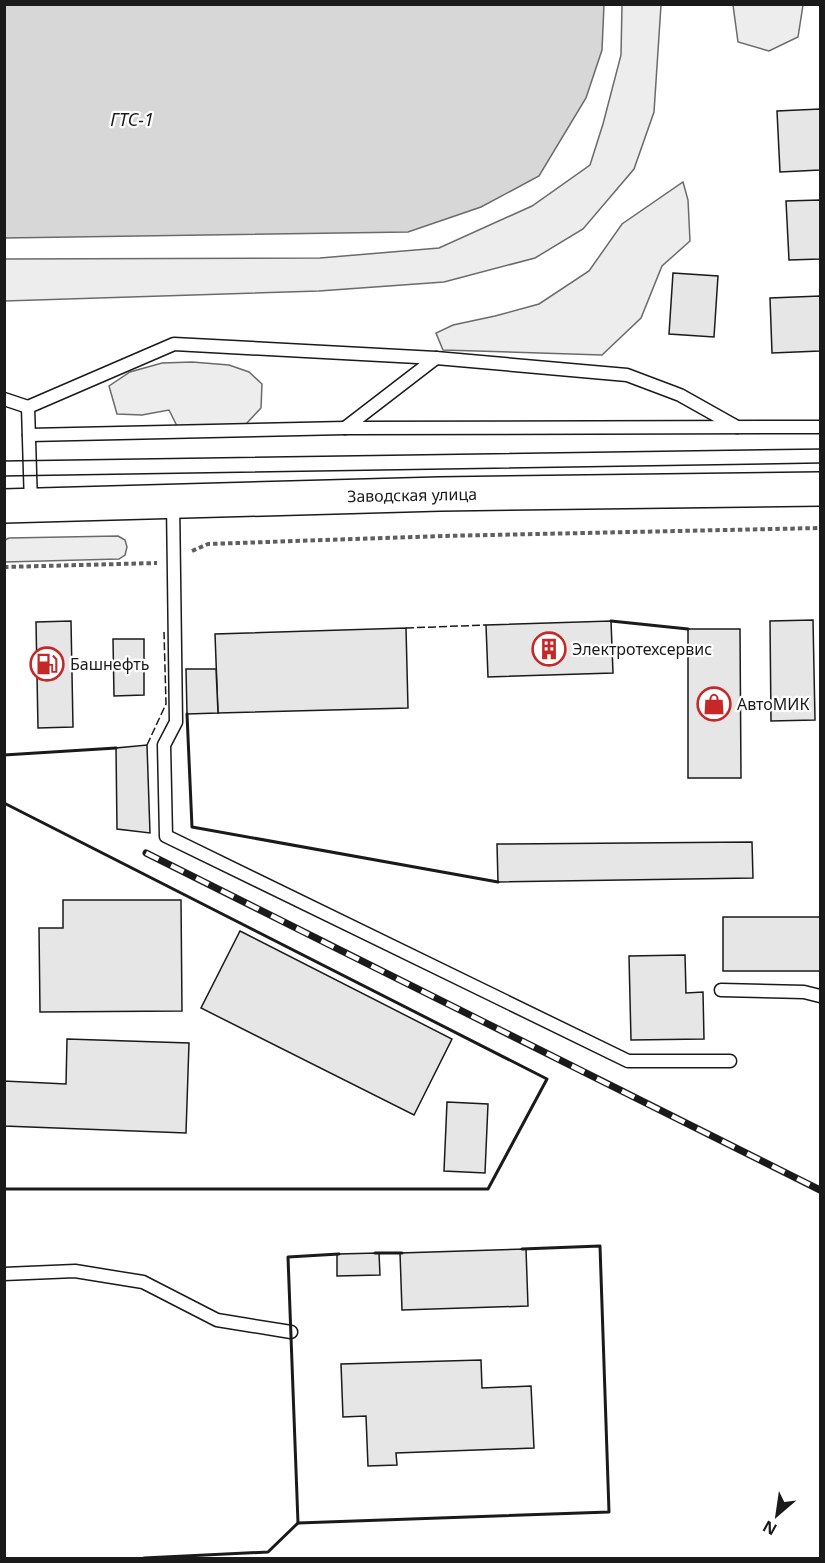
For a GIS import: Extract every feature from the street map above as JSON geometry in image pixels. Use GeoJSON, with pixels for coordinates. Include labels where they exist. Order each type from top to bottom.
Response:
{"type":"FeatureCollection","features":[{"type":"Feature","properties":{"kind":"main road","name":"Заводская улица"},"geometry":{"type":"LineString","coordinates":[[18,506],[440,494],[820,489]]}},
{"type":"Feature","properties":{"kind":"lane"},"geometry":{"type":"LineString","coordinates":[[4,399],[28,407],[174,344],[436,358],[627,375],[680,395],[739,429]]}},
{"type":"Feature","properties":{"kind":"lane"},"geometry":{"type":"LineString","coordinates":[[345,428],[436,358]]}},
{"type":"Feature","properties":{"kind":"lane"},"geometry":{"type":"LineString","coordinates":[[18,506],[29,435],[28,407]]}},
{"type":"Feature","properties":{"kind":"lane"},"geometry":{"type":"LineString","coordinates":[[29,435],[345,428],[739,429],[820,427]]}},
{"type":"Feature","properties":{"kind":"lane"},"geometry":{"type":"LineString","coordinates":[[173,502],[176,722],[164,745],[166,836],[628,1061],[730,1061]]}},
{"type":"Feature","properties":{"kind":"lane"},"geometry":{"type":"LineString","coordinates":[[721,990],[804,992],[820,996]]}},
{"type":"Feature","properties":{"kind":"lane"},"geometry":{"type":"LineString","coordinates":[[4,1274],[75,1271],[143,1282],[218,1320],[291,1332]]}},
{"type":"Feature","properties":{"kind":"path"},"geometry":{"type":"LineString","coordinates":[[4,567],[162,563],[208,544],[442,536],[820,528]]}},
{"type":"Feature","properties":{"kind":"shaded area"},"geometry":{"type":"Polygon","coordinates":[[[622,5],[661,5],[654,112],[634,169],[583,229],[535,258],[444,282],[319,291],[5,301],[5,259],[320,258],[439,248],[532,206],[590,165],[621,55],[622,5]]]}},
{"type":"Feature","properties":{"kind":"shaded area"},"geometry":{"type":"Polygon","coordinates":[[[733,5],[803,5],[798,37],[769,51],[738,42],[733,5]]]}},
{"type":"Feature","properties":{"kind":"shaded area"},"geometry":{"type":"Polygon","coordinates":[[[683,182],[688,200],[690,241],[662,266],[641,318],[602,355],[443,350],[436,333],[453,325],[539,304],[589,271],[622,224],[683,182]]]}},
{"type":"Feature","properties":{"kind":"shaded area"},"geometry":{"type":"Polygon","coordinates":[[[192,362],[229,365],[249,372],[262,384],[261,408],[246,424],[209,426],[177,426],[169,410],[142,415],[117,414],[109,386],[130,372],[162,363],[192,362]]]}},
{"type":"Feature","properties":{"kind":"shaded area"},"geometry":{"type":"Polygon","coordinates":[[[118,536],[125,540],[127,547],[125,555],[119,559],[5,562],[5,540],[9,538],[118,536]]]}},
{"type":"Feature","properties":{"kind":"water","name":"ГТС-1"},"geometry":{"type":"Polygon","coordinates":[[[4,5],[604,5],[602,50],[586,98],[539,176],[481,207],[408,232],[5,238],[4,5]]]}},
{"type":"Feature","properties":{"kind":"building"},"geometry":{"type":"Polygon","coordinates":[[[820,109],[820,170],[780,172],[777,111],[820,109]]]}},
{"type":"Feature","properties":{"kind":"building"},"geometry":{"type":"Polygon","coordinates":[[[820,200],[820,259],[789,260],[786,201],[820,200]]]}},
{"type":"Feature","properties":{"kind":"building"},"geometry":{"type":"Polygon","coordinates":[[[673,273],[718,276],[714,337],[669,334],[673,273]]]}},
{"type":"Feature","properties":{"kind":"building"},"geometry":{"type":"Polygon","coordinates":[[[820,296],[820,351],[772,353],[770,298],[820,296]]]}},
{"type":"Feature","properties":{"kind":"building"},"geometry":{"type":"Polygon","coordinates":[[[813,620],[815,720],[771,721],[770,621],[813,620]]]}},
{"type":"Feature","properties":{"kind":"building"},"geometry":{"type":"Polygon","coordinates":[[[71,621],[73,727],[38,728],[36,622],[71,621]]]}},
{"type":"Feature","properties":{"kind":"building","name":"Электротехсервис"},"geometry":{"type":"Polygon","coordinates":[[[611,621],[613,673],[488,677],[486,625],[611,621]]]}},
{"type":"Feature","properties":{"kind":"building"},"geometry":{"type":"Polygon","coordinates":[[[406,628],[408,708],[218,713],[215,634],[406,628]]]}},
{"type":"Feature","properties":{"kind":"building","name":"АвтоМИК"},"geometry":{"type":"Polygon","coordinates":[[[688,629],[740,629],[741,778],[688,778],[688,629]]]}},
{"type":"Feature","properties":{"kind":"building"},"geometry":{"type":"Polygon","coordinates":[[[113,639],[144,639],[144,695],[114,696],[113,639]]]}},
{"type":"Feature","properties":{"kind":"building"},"geometry":{"type":"Polygon","coordinates":[[[186,669],[216,669],[218,713],[187,714],[186,669]]]}},
{"type":"Feature","properties":{"kind":"building"},"geometry":{"type":"Polygon","coordinates":[[[147,745],[150,833],[117,829],[116,748],[147,745]]]}},
{"type":"Feature","properties":{"kind":"building"},"geometry":{"type":"Polygon","coordinates":[[[752,842],[753,878],[498,882],[497,844],[752,842]]]}},
{"type":"Feature","properties":{"kind":"building"},"geometry":{"type":"Polygon","coordinates":[[[63,900],[181,900],[182,1011],[40,1012],[39,928],[63,928],[63,900]]]}},
{"type":"Feature","properties":{"kind":"building"},"geometry":{"type":"Polygon","coordinates":[[[723,917],[820,917],[820,971],[723,971],[723,917]]]}},
{"type":"Feature","properties":{"kind":"building"},"geometry":{"type":"Polygon","coordinates":[[[240,931],[452,1039],[414,1115],[201,1008],[240,931]]]}},
{"type":"Feature","properties":{"kind":"building"},"geometry":{"type":"Polygon","coordinates":[[[685,955],[686,993],[703,992],[704,1039],[631,1040],[629,956],[685,955]]]}},
{"type":"Feature","properties":{"kind":"building"},"geometry":{"type":"Polygon","coordinates":[[[67,1039],[189,1043],[186,1133],[4,1126],[4,1081],[66,1084],[67,1039]]]}},
{"type":"Feature","properties":{"kind":"building"},"geometry":{"type":"Polygon","coordinates":[[[447,1102],[488,1104],[485,1173],[444,1171],[447,1102]]]}},
{"type":"Feature","properties":{"kind":"building"},"geometry":{"type":"Polygon","coordinates":[[[526,1249],[528,1306],[402,1310],[400,1253],[526,1249]]]}},
{"type":"Feature","properties":{"kind":"building"},"geometry":{"type":"Polygon","coordinates":[[[379,1253],[380,1275],[337,1276],[337,1254],[379,1253]]]}},
{"type":"Feature","properties":{"kind":"building"},"geometry":{"type":"Polygon","coordinates":[[[481,1360],[482,1388],[531,1386],[534,1448],[396,1453],[397,1465],[368,1466],[366,1416],[343,1417],[341,1364],[481,1360]]]}},
{"type":"Feature","properties":{"kind":"tram line"},"geometry":{"type":"LineString","coordinates":[[4,461],[820,449]]}},
{"type":"Feature","properties":{"kind":"tram line"},"geometry":{"type":"LineString","coordinates":[[4,476],[820,463]]}},
{"type":"Feature","properties":{"kind":"railway"},"geometry":{"type":"LineString","coordinates":[[146,853],[820,1190]]}},
{"type":"Feature","properties":{"kind":"fence"},"geometry":{"type":"LineString","coordinates":[[406,628],[486,625]]}},
{"type":"Feature","properties":{"kind":"fence"},"geometry":{"type":"LineString","coordinates":[[147,745],[166,704],[164,632]]}},
{"type":"Feature","properties":{"kind":"wall"},"geometry":{"type":"LineString","coordinates":[[611,621],[688,629]]}},
{"type":"Feature","properties":{"kind":"wall"},"geometry":{"type":"LineString","coordinates":[[187,714],[192,827],[498,882]]}},
{"type":"Feature","properties":{"kind":"wall"},"geometry":{"type":"LineString","coordinates":[[4,755],[116,748]]}},
{"type":"Feature","properties":{"kind":"wall"},"geometry":{"type":"LineString","coordinates":[[4,803],[547,1079],[488,1189],[4,1189]]}},
{"type":"Feature","properties":{"kind":"wall"},"geometry":{"type":"LineString","coordinates":[[144,1558],[268,1552],[298,1523],[609,1512],[600,1246],[522,1249]]}},
{"type":"Feature","properties":{"kind":"wall"},"geometry":{"type":"LineString","coordinates":[[375,1253],[402,1253]]}},
{"type":"Feature","properties":{"kind":"wall"},"geometry":{"type":"LineString","coordinates":[[298,1523],[288,1257],[339,1254]]}},
{"type":"Feature","properties":{"kind":"place","name":"Электротехсервис"},"geometry":{"type":"Point","coordinates":[549,649]}},
{"type":"Feature","properties":{"kind":"place","name":"Башнефть"},"geometry":{"type":"Point","coordinates":[47,664]}},
{"type":"Feature","properties":{"kind":"place","name":"АвтоМИК"},"geometry":{"type":"Point","coordinates":[714,704]}}]}
